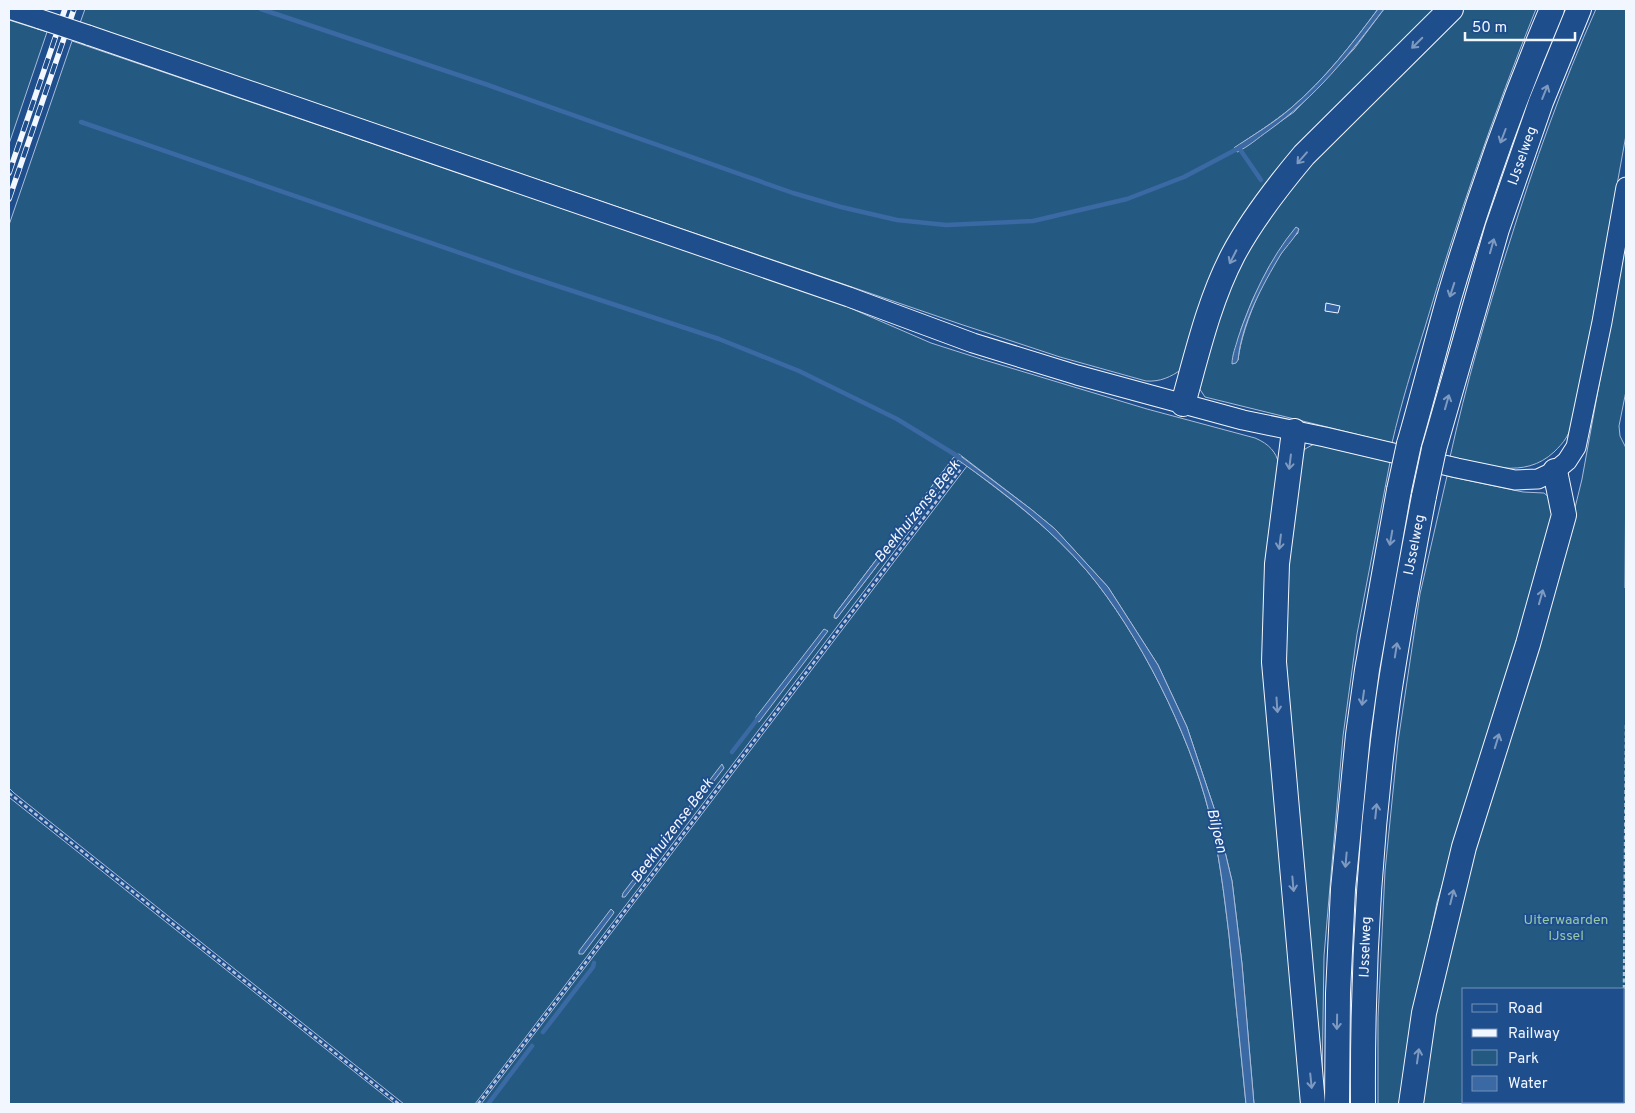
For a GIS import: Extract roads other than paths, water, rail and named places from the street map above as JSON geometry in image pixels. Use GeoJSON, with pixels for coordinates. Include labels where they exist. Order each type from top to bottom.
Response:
{"type":"FeatureCollection","features":[{"type":"Feature","properties":{"kind":"highway"},"geometry":{"type":"LineString","coordinates":[[1183,404],[1205,324],[1220,284],[1233,255],[1254,221],[1304,155],[1451,9]]}},
{"type":"Feature","properties":{"kind":"highway","name":"IJsselweg"},"geometry":{"type":"LineString","coordinates":[[1336,1104],[1338,993],[1343,889],[1358,735],[1367,670],[1399,490],[1409,444],[1450,297],[1473,223],[1498,150],[1552,9]]}},
{"type":"Feature","properties":{"kind":"highway","name":"IJsselweg"},"geometry":{"type":"LineString","coordinates":[[1363,1104],[1363,1025],[1368,904],[1374,821],[1388,701],[1424,496],[1434,449],[1497,230],[1541,102],[1579,9]]}},
{"type":"Feature","properties":{"kind":"highway"},"geometry":{"type":"LineString","coordinates":[[1294,431],[1277,564],[1274,662],[1313,1104]]}},
{"type":"Feature","properties":{"kind":"highway"},"geometry":{"type":"LineString","coordinates":[[1411,1104],[1424,1013],[1464,847],[1528,644],[1564,515],[1555,471]]}},
{"type":"Feature","properties":{"kind":"main road"},"geometry":{"type":"LineString","coordinates":[[10,9],[849,297],[973,343],[1077,375],[1243,420],[1515,480],[1538,479],[1555,471],[1567,461],[1576,447],[1602,322],[1626,187]]}},
{"type":"Feature","properties":{"kind":"water"},"geometry":{"type":"Polygon","coordinates":[[[1378,9],[1384,9],[1317,89],[1286,118],[1237,152],[1234,148],[1271,124],[1303,97],[1327,73],[1378,9]]]}},
{"type":"Feature","properties":{"kind":"water"},"geometry":{"type":"Polygon","coordinates":[[[1296,227],[1299,229],[1298,232],[1281,254],[1254,305],[1248,318],[1238,360],[1232,364],[1238,338],[1255,294],[1270,265],[1296,227]]]}},
{"type":"Feature","properties":{"kind":"water","name":"Biljoen"},"geometry":{"type":"Polygon","coordinates":[[[958,454],[1055,529],[1108,587],[1158,665],[1187,727],[1216,814],[1232,881],[1242,964],[1254,1104],[1246,1104],[1223,889],[1213,827],[1200,782],[1189,750],[1160,685],[1125,624],[1087,571],[1058,540],[1026,511],[958,460],[837,618],[834,618],[835,614],[958,454]]]}},
{"type":"Feature","properties":{"kind":"water"},"geometry":{"type":"Polygon","coordinates":[[[824,629],[828,631],[759,722],[756,721],[756,717],[824,629]]]}},
{"type":"Feature","properties":{"kind":"water"},"geometry":{"type":"Polygon","coordinates":[[[722,764],[724,768],[625,897],[622,897],[623,893],[722,764]]]}},
{"type":"Feature","properties":{"kind":"water"},"geometry":{"type":"Polygon","coordinates":[[[611,909],[614,912],[613,914],[583,954],[579,954],[579,951],[611,909]]]}},
{"type":"Feature","properties":{"kind":"waterway"},"geometry":{"type":"LineString","coordinates":[[261,9],[488,85],[793,193],[897,220],[946,225],[1033,221],[1127,199],[1184,177],[1239,148]]}},
{"type":"Feature","properties":{"kind":"waterway"},"geometry":{"type":"LineString","coordinates":[[81,122],[521,274],[719,339],[799,371],[897,419],[959,457]]}},
{"type":"Feature","properties":{"kind":"waterway","name":"Beekhuizense Beek"},"geometry":{"type":"LineString","coordinates":[[1240,147],[1261,180]]}},
{"type":"Feature","properties":{"kind":"waterway","name":"Beekhuizense Beek"},"geometry":{"type":"LineString","coordinates":[[732,752],[759,717]]}},
{"type":"Feature","properties":{"kind":"waterway","name":"Beekhuizense Beek"},"geometry":{"type":"LineString","coordinates":[[543,1032],[593,967],[594,963]]}},
{"type":"Feature","properties":{"kind":"waterway","name":"Beekhuizense Beek"},"geometry":{"type":"LineString","coordinates":[[488,1104],[532,1046]]}},
{"type":"Feature","properties":{"kind":"railway"},"geometry":{"type":"LineString","coordinates":[[9,173],[65,9]]}},
{"type":"Feature","properties":{"kind":"railway"},"geometry":{"type":"LineString","coordinates":[[9,199],[74,9]]}},
{"type":"Feature","properties":{"kind":"park label","name":"Uiterwaarden IJssel"},"geometry":{"type":"Point","coordinates":[1566,928]}}]}
